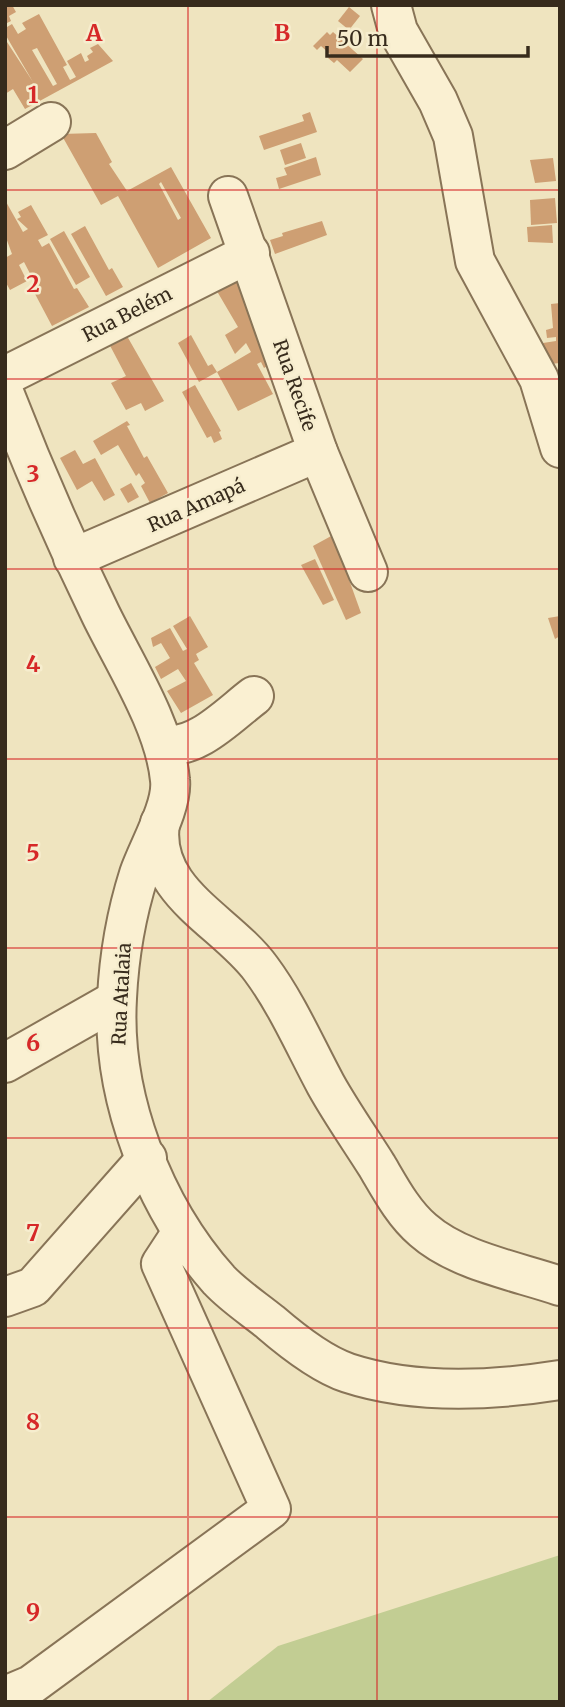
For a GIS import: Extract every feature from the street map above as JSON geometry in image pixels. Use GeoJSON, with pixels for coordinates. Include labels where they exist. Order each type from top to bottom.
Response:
{"type":"FeatureCollection","features":[{"type":"Feature","properties":{"kind":"street"},"geometry":{"type":"LineString","coordinates":[[391,5],[398,31],[438,101],[453,136],[475,261],[539,379],[560,449]]}},
{"type":"Feature","properties":{"kind":"street"},"geometry":{"type":"LineString","coordinates":[[5,150],[51,122]]}},
{"type":"Feature","properties":{"kind":"street","name":"Rua Recife"},"geometry":{"type":"LineString","coordinates":[[228,196],[318,452],[368,572]]}},
{"type":"Feature","properties":{"kind":"street","name":"Rua Belém"},"geometry":{"type":"LineString","coordinates":[[5,376],[250,253]]}},
{"type":"Feature","properties":{"kind":"street","name":"Rua Atalaia"},"geometry":{"type":"LineString","coordinates":[[5,395],[73,558],[163,744],[171,789],[130,906],[116,1000],[118,1062],[147,1158],[182,1232],[221,1282],[290,1339],[346,1372],[407,1386],[519,1387],[560,1380]]}},
{"type":"Feature","properties":{"kind":"street","name":"Rua Amapá"},"geometry":{"type":"LineString","coordinates":[[73,558],[318,452]]}},
{"type":"Feature","properties":{"kind":"street"},"geometry":{"type":"LineString","coordinates":[[163,744],[171,746],[193,739],[254,696]]}},
{"type":"Feature","properties":{"kind":"street"},"geometry":{"type":"LineString","coordinates":[[162,814],[158,842],[167,872],[177,887],[250,954],[269,980],[328,1089],[404,1210],[423,1230],[448,1248],[560,1286]]}},
{"type":"Feature","properties":{"kind":"street"},"geometry":{"type":"LineString","coordinates":[[5,1063],[116,1000]]}},
{"type":"Feature","properties":{"kind":"street"},"geometry":{"type":"LineString","coordinates":[[5,1297],[33,1287],[147,1158]]}},
{"type":"Feature","properties":{"kind":"street"},"geometry":{"type":"LineString","coordinates":[[5,1696],[31,1685],[271,1509],[161,1264],[182,1232]]}},
{"type":"Feature","properties":{"kind":"green space"},"geometry":{"type":"Polygon","coordinates":[[[560,1555],[560,1702],[207,1702],[278,1646],[560,1555]]]}},
{"type":"Feature","properties":{"kind":"building"},"geometry":{"type":"Polygon","coordinates":[[[5,5],[12,5],[16,12],[9,16],[11,21],[5,24],[5,5]]]}},
{"type":"Feature","properties":{"kind":"building"},"geometry":{"type":"Polygon","coordinates":[[[349,7],[360,16],[349,30],[338,21],[349,7]]]}},
{"type":"Feature","properties":{"kind":"building"},"geometry":{"type":"Polygon","coordinates":[[[39,14],[67,65],[63,67],[70,80],[76,77],[67,61],[81,53],[85,62],[89,60],[87,56],[93,52],[90,48],[98,44],[113,61],[25,109],[13,89],[5,94],[7,42],[33,82],[5,34],[5,24],[7,27],[12,24],[18,34],[26,29],[22,23],[39,14]],[[37,48],[32,50],[53,86],[57,84],[37,48]]]}},
{"type":"Feature","properties":{"kind":"building"},"geometry":{"type":"Polygon","coordinates":[[[327,32],[330,35],[333,32],[363,59],[350,72],[337,60],[334,63],[328,58],[331,55],[321,46],[317,50],[313,46],[327,32]]]}},
{"type":"Feature","properties":{"kind":"building"},"geometry":{"type":"Polygon","coordinates":[[[310,112],[317,132],[264,150],[259,136],[304,121],[302,115],[310,112]]]}},
{"type":"Feature","properties":{"kind":"building"},"geometry":{"type":"Polygon","coordinates":[[[96,133],[112,162],[109,164],[127,191],[171,167],[211,238],[158,268],[118,196],[101,205],[61,134],[96,133]],[[161,182],[159,184],[178,220],[181,218],[161,182]]]}},
{"type":"Feature","properties":{"kind":"building"},"geometry":{"type":"Polygon","coordinates":[[[301,143],[306,158],[285,165],[280,150],[301,143]]]}},
{"type":"Feature","properties":{"kind":"building"},"geometry":{"type":"Polygon","coordinates":[[[316,157],[321,175],[279,189],[276,178],[287,175],[284,168],[316,157]]]}},
{"type":"Feature","properties":{"kind":"building"},"geometry":{"type":"Polygon","coordinates":[[[553,158],[556,181],[535,183],[530,160],[553,158]]]}},
{"type":"Feature","properties":{"kind":"building"},"geometry":{"type":"Polygon","coordinates":[[[555,198],[557,223],[531,225],[530,200],[555,198]]]}},
{"type":"Feature","properties":{"kind":"building"},"geometry":{"type":"Polygon","coordinates":[[[5,200],[23,232],[28,229],[17,219],[21,217],[18,212],[31,205],[48,235],[38,240],[42,247],[49,243],[74,289],[77,288],[89,307],[52,326],[34,292],[38,289],[24,262],[19,265],[27,281],[10,290],[5,281],[5,258],[12,254],[5,235],[5,200]]]}},
{"type":"Feature","properties":{"kind":"building"},"geometry":{"type":"Polygon","coordinates":[[[322,221],[327,235],[275,254],[270,240],[283,236],[282,233],[322,221]]]}},
{"type":"Feature","properties":{"kind":"building"},"geometry":{"type":"Polygon","coordinates":[[[552,225],[553,243],[528,242],[527,227],[552,225]]]}},
{"type":"Feature","properties":{"kind":"building"},"geometry":{"type":"Polygon","coordinates":[[[85,226],[109,270],[112,268],[123,287],[106,296],[71,234],[85,226]]]}},
{"type":"Feature","properties":{"kind":"building"},"geometry":{"type":"Polygon","coordinates":[[[64,231],[90,277],[76,285],[50,239],[64,231]]]}},
{"type":"Feature","properties":{"kind":"building"},"geometry":{"type":"Polygon","coordinates":[[[238,270],[271,364],[264,368],[261,362],[257,364],[273,394],[238,411],[217,372],[251,352],[246,343],[235,354],[225,335],[238,327],[211,281],[238,270]]]}},
{"type":"Feature","properties":{"kind":"building"},"geometry":{"type":"Polygon","coordinates":[[[560,303],[560,363],[550,364],[549,355],[544,355],[543,343],[556,341],[556,337],[547,338],[546,330],[553,328],[551,304],[560,303]]]}},
{"type":"Feature","properties":{"kind":"building"},"geometry":{"type":"Polygon","coordinates":[[[123,329],[164,401],[145,411],[141,403],[126,410],[111,383],[126,376],[106,338],[123,329]]]}},
{"type":"Feature","properties":{"kind":"building"},"geometry":{"type":"Polygon","coordinates":[[[191,335],[208,366],[212,364],[217,372],[199,382],[178,343],[191,335]]]}},
{"type":"Feature","properties":{"kind":"building"},"geometry":{"type":"Polygon","coordinates":[[[195,385],[221,431],[219,432],[222,439],[214,443],[211,436],[207,438],[182,392],[195,385]]]}},
{"type":"Feature","properties":{"kind":"building"},"geometry":{"type":"Polygon","coordinates":[[[127,421],[144,458],[147,456],[168,493],[150,503],[141,486],[145,483],[139,473],[136,476],[118,445],[101,455],[93,441],[127,421]]]}},
{"type":"Feature","properties":{"kind":"building"},"geometry":{"type":"Polygon","coordinates":[[[75,450],[83,464],[95,458],[115,495],[104,501],[92,481],[77,490],[60,458],[75,450]]]}},
{"type":"Feature","properties":{"kind":"building"},"geometry":{"type":"Polygon","coordinates":[[[131,483],[139,497],[128,503],[120,489],[131,483]]]}},
{"type":"Feature","properties":{"kind":"building"},"geometry":{"type":"Polygon","coordinates":[[[333,535],[361,613],[346,620],[313,546],[333,535]]]}},
{"type":"Feature","properties":{"kind":"building"},"geometry":{"type":"Polygon","coordinates":[[[315,559],[334,600],[323,605],[301,565],[315,559]]]}},
{"type":"Feature","properties":{"kind":"building"},"geometry":{"type":"Polygon","coordinates":[[[190,616],[208,647],[196,654],[199,660],[194,663],[213,695],[181,713],[167,691],[186,681],[178,669],[161,679],[155,667],[170,658],[161,643],[153,647],[151,638],[170,628],[183,651],[187,649],[173,626],[190,616]]]}},
{"type":"Feature","properties":{"kind":"building"},"geometry":{"type":"Polygon","coordinates":[[[560,616],[560,636],[555,639],[548,618],[560,616]]]}}]}
